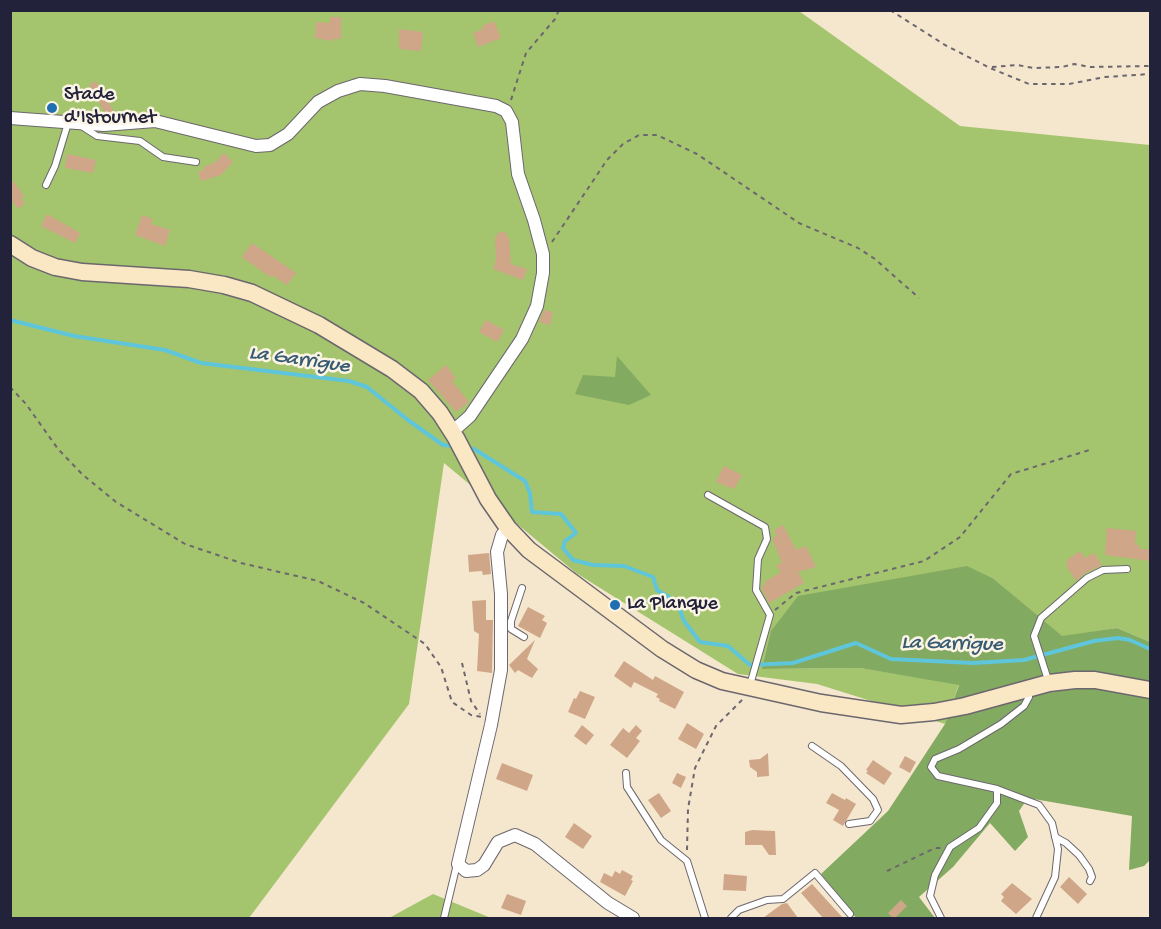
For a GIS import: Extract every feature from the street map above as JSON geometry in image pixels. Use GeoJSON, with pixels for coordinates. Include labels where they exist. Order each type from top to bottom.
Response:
{"type":"FeatureCollection","features":[{"type":"Feature","properties":{"kind":"street"},"geometry":{"type":"LineString","coordinates":[[10,118],[104,125],[155,121],[255,146],[270,145],[288,134],[318,102],[338,91],[360,84],[385,86],[496,106],[506,111],[512,122],[518,174],[543,254],[543,273],[537,306],[522,339],[471,416],[454,435]]}},
{"type":"Feature","properties":{"kind":"street"},"geometry":{"type":"LineString","coordinates":[[10,244],[32,258],[55,267],[82,272],[189,279],[252,293],[284,306],[392,369],[421,391],[454,435],[488,500],[508,528],[529,550],[662,649],[696,670],[722,681],[751,681],[821,703],[901,715],[965,706],[1049,683],[1095,680],[1150,690]]}},
{"type":"Feature","properties":{"kind":"street"},"geometry":{"type":"LineString","coordinates":[[508,528],[502,535],[497,552],[501,594],[501,670],[486,721],[458,864],[466,871],[477,870],[484,866],[498,842],[515,835],[535,844],[608,903],[633,918]]}},
{"type":"Feature","properties":{"kind":"lane"},"geometry":{"type":"LineString","coordinates":[[46,185],[73,123],[97,136],[140,141],[163,157],[196,162]]}},
{"type":"Feature","properties":{"kind":"lane"},"geometry":{"type":"LineString","coordinates":[[708,495],[765,527],[767,539],[758,559],[756,590],[770,615],[751,681]]}},
{"type":"Feature","properties":{"kind":"lane"},"geometry":{"type":"LineString","coordinates":[[1049,683],[1034,636],[1041,618],[1088,578],[1103,570],[1127,569]]}},
{"type":"Feature","properties":{"kind":"lane"},"geometry":{"type":"LineString","coordinates":[[522,588],[511,621],[511,629],[524,637]]}},
{"type":"Feature","properties":{"kind":"lane"},"geometry":{"type":"LineString","coordinates":[[1028,689],[1029,697],[1024,706],[1001,724],[959,749],[935,759],[931,767],[938,776],[997,789],[1039,805],[1052,823],[1058,849],[1055,877],[1036,918]]}},
{"type":"Feature","properties":{"kind":"lane"},"geometry":{"type":"LineString","coordinates":[[812,746],[841,766],[873,799],[878,810],[870,821],[849,824]]}},
{"type":"Feature","properties":{"kind":"lane"},"geometry":{"type":"LineString","coordinates":[[626,773],[627,787],[661,840],[687,861],[705,918]]}},
{"type":"Feature","properties":{"kind":"lane"},"geometry":{"type":"LineString","coordinates":[[941,918],[930,896],[935,875],[950,847],[979,828],[997,803],[997,789]]}},
{"type":"Feature","properties":{"kind":"lane"},"geometry":{"type":"LineString","coordinates":[[1055,837],[1079,855],[1089,869],[1092,877],[1090,881]]}},
{"type":"Feature","properties":{"kind":"lane"},"geometry":{"type":"LineString","coordinates":[[444,918],[458,864]]}},
{"type":"Feature","properties":{"kind":"lane"},"geometry":{"type":"LineString","coordinates":[[731,918],[739,910],[767,900],[783,899],[815,873],[850,914]]}},
{"type":"Feature","properties":{"kind":"path"},"geometry":{"type":"LineString","coordinates":[[506,111],[526,53],[555,19],[559,10]]}},
{"type":"Feature","properties":{"kind":"path"},"geometry":{"type":"LineString","coordinates":[[890,10],[945,45],[990,68],[1029,84],[1069,84],[1105,77],[1150,74]]}},
{"type":"Feature","properties":{"kind":"path"},"geometry":{"type":"LineString","coordinates":[[990,68],[1017,65],[1034,68],[1062,67],[1074,64],[1090,67],[1150,66]]}},
{"type":"Feature","properties":{"kind":"path"},"geometry":{"type":"LineString","coordinates":[[543,254],[607,160],[623,144],[639,135],[657,135],[697,153],[799,223],[858,248],[875,259],[919,298]]}},
{"type":"Feature","properties":{"kind":"path"},"geometry":{"type":"LineString","coordinates":[[10,387],[26,404],[58,449],[83,475],[116,502],[185,544],[241,563],[318,581],[364,603],[425,644],[441,667],[452,702],[471,715],[486,721]]}},
{"type":"Feature","properties":{"kind":"path"},"geometry":{"type":"LineString","coordinates":[[770,615],[796,593],[924,561],[960,537],[1011,474],[1093,448]]}},
{"type":"Feature","properties":{"kind":"path"},"geometry":{"type":"LineString","coordinates":[[462,663],[471,701],[486,721]]}},
{"type":"Feature","properties":{"kind":"path"},"geometry":{"type":"LineString","coordinates":[[687,861],[688,808],[695,768],[716,726],[743,699],[751,681]]}},
{"type":"Feature","properties":{"kind":"path"},"geometry":{"type":"LineString","coordinates":[[887,871],[935,848],[950,847]]}},
{"type":"Feature","properties":{"kind":"green space"},"geometry":{"type":"Polygon","coordinates":[[[10,11],[799,11],[960,126],[1150,145],[1150,642],[1117,628],[1062,637],[994,579],[763,669],[860,668],[959,684],[945,724],[817,684],[738,674],[576,573],[444,463],[409,704],[249,918],[11,918],[10,11]]]}},
{"type":"Feature","properties":{"kind":"green space"},"geometry":{"type":"Polygon","coordinates":[[[617,356],[651,395],[629,405],[575,394],[583,375],[615,377],[617,356]]]}},
{"type":"Feature","properties":{"kind":"green space"},"geometry":{"type":"Polygon","coordinates":[[[967,566],[994,579],[1062,636],[1117,628],[1150,642],[1150,860],[1144,866],[1129,870],[1132,816],[1028,798],[1019,811],[1028,837],[1015,851],[990,823],[953,867],[919,897],[935,918],[856,918],[821,874],[888,811],[945,724],[959,685],[860,668],[762,669],[771,631],[798,596],[967,566]]]}},
{"type":"Feature","properties":{"kind":"green space"},"geometry":{"type":"Polygon","coordinates":[[[433,894],[491,918],[389,918],[433,894]]]}},
{"type":"Feature","properties":{"kind":"building"},"geometry":{"type":"Polygon","coordinates":[[[330,17],[341,17],[341,39],[333,39],[333,41],[315,38],[316,22],[330,23],[330,17]]]}},
{"type":"Feature","properties":{"kind":"building"},"geometry":{"type":"Polygon","coordinates":[[[494,21],[501,38],[478,47],[473,33],[494,21]]]}},
{"type":"Feature","properties":{"kind":"building"},"geometry":{"type":"Polygon","coordinates":[[[399,29],[423,32],[421,51],[399,49],[399,29]]]}},
{"type":"Feature","properties":{"kind":"building"},"geometry":{"type":"Polygon","coordinates":[[[96,81],[115,113],[110,116],[107,116],[89,85],[96,81]]]}},
{"type":"Feature","properties":{"kind":"building"},"geometry":{"type":"Polygon","coordinates":[[[224,153],[233,162],[221,175],[201,181],[198,172],[204,170],[203,167],[214,163],[224,153]]]}},
{"type":"Feature","properties":{"kind":"building"},"geometry":{"type":"Polygon","coordinates":[[[67,154],[96,160],[93,173],[65,168],[67,154]]]}},
{"type":"Feature","properties":{"kind":"building"},"geometry":{"type":"Polygon","coordinates":[[[10,177],[24,196],[21,199],[25,203],[18,209],[10,198],[10,177]]]}},
{"type":"Feature","properties":{"kind":"building"},"geometry":{"type":"Polygon","coordinates":[[[47,214],[80,233],[75,243],[41,226],[47,214]]]}},
{"type":"Feature","properties":{"kind":"building"},"geometry":{"type":"Polygon","coordinates":[[[142,215],[153,219],[151,224],[170,230],[165,246],[135,235],[142,215]]]}},
{"type":"Feature","properties":{"kind":"building"},"geometry":{"type":"Polygon","coordinates":[[[506,232],[509,237],[511,264],[527,269],[523,280],[493,269],[496,260],[495,237],[497,233],[506,232]]]}},
{"type":"Feature","properties":{"kind":"building"},"geometry":{"type":"Polygon","coordinates":[[[252,243],[296,273],[287,285],[272,275],[270,277],[242,257],[252,243]]]}},
{"type":"Feature","properties":{"kind":"building"},"geometry":{"type":"Polygon","coordinates":[[[544,310],[553,312],[550,325],[539,322],[544,310]]]}},
{"type":"Feature","properties":{"kind":"building"},"geometry":{"type":"Polygon","coordinates":[[[486,320],[504,330],[497,342],[479,332],[486,320]]]}},
{"type":"Feature","properties":{"kind":"building"},"geometry":{"type":"Polygon","coordinates":[[[446,365],[456,378],[452,381],[469,402],[456,412],[428,380],[446,365]]]}},
{"type":"Feature","properties":{"kind":"building"},"geometry":{"type":"Polygon","coordinates":[[[724,466],[742,475],[734,489],[716,482],[724,466]]]}},
{"type":"Feature","properties":{"kind":"building"},"geometry":{"type":"Polygon","coordinates":[[[783,525],[796,550],[806,546],[816,567],[798,572],[804,583],[769,603],[761,587],[766,584],[764,582],[781,572],[776,565],[782,563],[772,538],[777,536],[774,530],[783,525]]]}},
{"type":"Feature","properties":{"kind":"building"},"geometry":{"type":"Polygon","coordinates":[[[1107,528],[1136,531],[1135,545],[1140,545],[1139,549],[1150,549],[1150,561],[1105,555],[1107,528]]]}},
{"type":"Feature","properties":{"kind":"building"},"geometry":{"type":"Polygon","coordinates":[[[1080,551],[1085,558],[1094,553],[1102,565],[1085,573],[1076,581],[1067,567],[1067,560],[1080,551]]]}},
{"type":"Feature","properties":{"kind":"building"},"geometry":{"type":"Polygon","coordinates":[[[489,553],[491,574],[483,575],[482,571],[469,572],[468,555],[489,553]]]}},
{"type":"Feature","properties":{"kind":"building"},"geometry":{"type":"Polygon","coordinates":[[[486,600],[486,620],[493,620],[492,673],[477,671],[479,634],[474,631],[472,601],[486,600]]]}},
{"type":"Feature","properties":{"kind":"building"},"geometry":{"type":"Polygon","coordinates":[[[528,607],[545,616],[542,620],[547,623],[540,638],[518,626],[528,607]]]}},
{"type":"Feature","properties":{"kind":"building"},"geometry":{"type":"Polygon","coordinates":[[[535,640],[527,659],[538,669],[532,678],[518,670],[515,673],[509,665],[535,640]]]}},
{"type":"Feature","properties":{"kind":"building"},"geometry":{"type":"Polygon","coordinates":[[[624,661],[653,680],[655,676],[684,692],[675,709],[659,701],[660,699],[656,697],[658,694],[634,682],[631,688],[614,676],[624,661]]]}},
{"type":"Feature","properties":{"kind":"building"},"geometry":{"type":"Polygon","coordinates":[[[580,691],[595,697],[585,719],[568,712],[580,691]]]}},
{"type":"Feature","properties":{"kind":"building"},"geometry":{"type":"Polygon","coordinates":[[[687,723],[704,734],[696,749],[678,739],[687,723]]]}},
{"type":"Feature","properties":{"kind":"building"},"geometry":{"type":"Polygon","coordinates":[[[582,725],[594,735],[586,745],[574,736],[582,725]]]}},
{"type":"Feature","properties":{"kind":"building"},"geometry":{"type":"Polygon","coordinates":[[[636,725],[642,731],[636,738],[640,741],[627,758],[610,745],[623,728],[629,733],[636,725]]]}},
{"type":"Feature","properties":{"kind":"building"},"geometry":{"type":"Polygon","coordinates":[[[768,753],[769,776],[757,777],[757,772],[750,767],[749,760],[760,759],[768,753]]]}},
{"type":"Feature","properties":{"kind":"building"},"geometry":{"type":"Polygon","coordinates":[[[905,756],[916,762],[910,773],[899,767],[905,756]]]}},
{"type":"Feature","properties":{"kind":"building"},"geometry":{"type":"Polygon","coordinates":[[[873,760],[892,773],[884,785],[866,773],[873,760]]]}},
{"type":"Feature","properties":{"kind":"building"},"geometry":{"type":"Polygon","coordinates":[[[502,763],[533,775],[527,791],[496,779],[502,763]]]}},
{"type":"Feature","properties":{"kind":"building"},"geometry":{"type":"Polygon","coordinates":[[[677,773],[686,777],[681,788],[672,783],[677,773]]]}},
{"type":"Feature","properties":{"kind":"building"},"geometry":{"type":"Polygon","coordinates":[[[659,793],[671,811],[661,818],[648,800],[659,793]]]}},
{"type":"Feature","properties":{"kind":"building"},"geometry":{"type":"Polygon","coordinates":[[[832,793],[856,804],[843,826],[833,820],[839,810],[826,803],[832,793]]]}},
{"type":"Feature","properties":{"kind":"building"},"geometry":{"type":"Polygon","coordinates":[[[574,823],[592,836],[583,849],[565,837],[574,823]]]}},
{"type":"Feature","properties":{"kind":"building"},"geometry":{"type":"Polygon","coordinates":[[[775,831],[776,855],[769,855],[762,845],[745,845],[745,832],[775,831]]]}},
{"type":"Feature","properties":{"kind":"building"},"geometry":{"type":"Polygon","coordinates":[[[622,870],[633,876],[631,880],[633,881],[625,896],[600,882],[604,873],[612,877],[615,871],[620,874],[622,870]]]}},
{"type":"Feature","properties":{"kind":"building"},"geometry":{"type":"Polygon","coordinates":[[[724,874],[747,876],[746,891],[723,890],[724,874]]]}},
{"type":"Feature","properties":{"kind":"building"},"geometry":{"type":"Polygon","coordinates":[[[1069,877],[1087,894],[1078,904],[1060,887],[1069,877]]]}},
{"type":"Feature","properties":{"kind":"building"},"geometry":{"type":"Polygon","coordinates":[[[1012,883],[1032,899],[1016,914],[1001,901],[1004,897],[1001,894],[1012,883]]]}},
{"type":"Feature","properties":{"kind":"building"},"geometry":{"type":"Polygon","coordinates":[[[812,884],[843,918],[823,918],[801,893],[812,884]]]}},
{"type":"Feature","properties":{"kind":"building"},"geometry":{"type":"Polygon","coordinates":[[[507,894],[526,901],[521,915],[501,908],[507,894]]]}},
{"type":"Feature","properties":{"kind":"building"},"geometry":{"type":"Polygon","coordinates":[[[901,900],[907,906],[893,918],[888,913],[901,900]]]}},
{"type":"Feature","properties":{"kind":"building"},"geometry":{"type":"Polygon","coordinates":[[[787,903],[798,918],[763,918],[782,904],[787,903]]]}},
{"type":"Feature","properties":{"kind":"waterway","name":"La Garrigue"},"geometry":{"type":"LineString","coordinates":[[10,320],[74,336],[165,350],[201,363],[349,381],[367,387],[443,445],[453,446]]}},
{"type":"Feature","properties":{"kind":"waterway","name":"La Garrigue"},"geometry":{"type":"LineString","coordinates":[[467,448],[474,449],[525,481],[530,493],[532,512],[561,514],[576,533],[565,541],[563,548],[573,560],[593,565],[624,566],[653,577],[657,590],[677,602],[684,621],[700,642],[728,646],[750,665],[793,663],[856,643],[891,659],[973,663],[1024,660],[1094,641],[1118,638],[1130,640],[1150,649]]}},
{"type":"Feature","properties":{"kind":"place","name":"Stade d'Istournet"},"geometry":{"type":"Point","coordinates":[52,108]}},
{"type":"Feature","properties":{"kind":"place","name":"La Planque"},"geometry":{"type":"Point","coordinates":[615,605]}}]}
